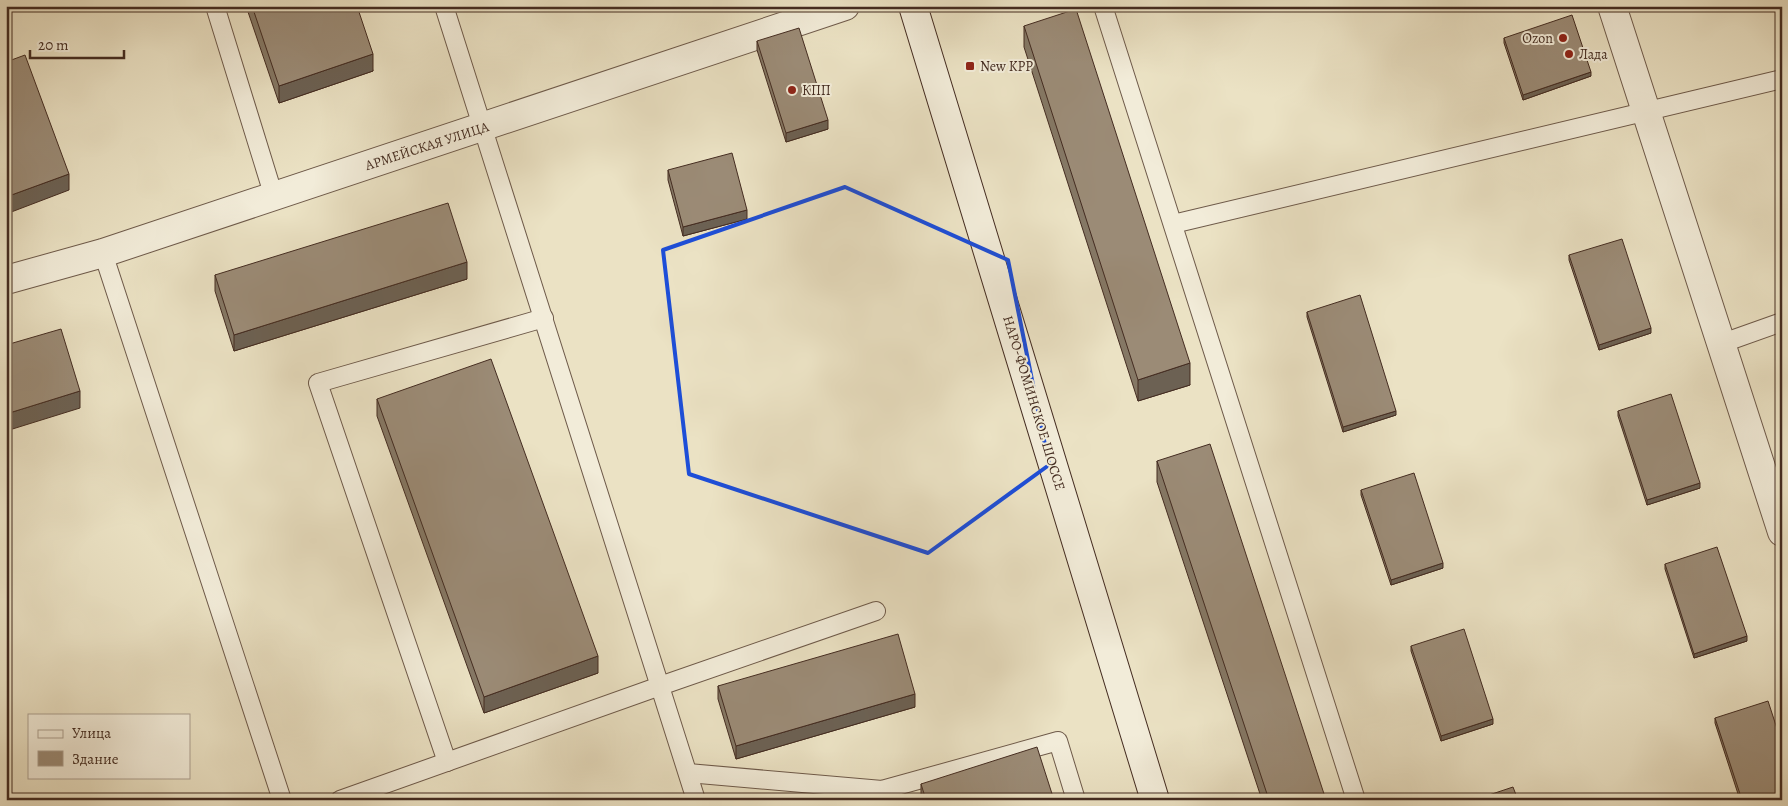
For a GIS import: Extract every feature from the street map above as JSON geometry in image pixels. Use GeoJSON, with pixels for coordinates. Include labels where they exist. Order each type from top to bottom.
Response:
{"type":"FeatureCollection","features":[{"type":"Feature","properties":{"kind":"street","name":"АРМЕЙСКАЯ УЛИЦА"},"geometry":{"type":"LineString","coordinates":[[6,280],[103,253],[846,6]]}},
{"type":"Feature","properties":{"kind":"street","name":"НАРО-ФОМИНСКОЕ ШОССЕ"},"geometry":{"type":"LineString","coordinates":[[913,6],[1155,800]]}},
{"type":"Feature","properties":{"kind":"street"},"geometry":{"type":"LineString","coordinates":[[1612,6],[1720,344],[1781,526]]}},
{"type":"Feature","properties":{"kind":"lane"},"geometry":{"type":"LineString","coordinates":[[215,6],[274,196]]}},
{"type":"Feature","properties":{"kind":"lane"},"geometry":{"type":"LineString","coordinates":[[445,6],[696,800]]}},
{"type":"Feature","properties":{"kind":"lane"},"geometry":{"type":"LineString","coordinates":[[1103,6],[1356,800]]}},
{"type":"Feature","properties":{"kind":"lane"},"geometry":{"type":"LineString","coordinates":[[1173,224],[1782,79]]}},
{"type":"Feature","properties":{"kind":"lane"},"geometry":{"type":"LineString","coordinates":[[103,253],[282,800]]}},
{"type":"Feature","properties":{"kind":"lane"},"geometry":{"type":"LineString","coordinates":[[448,762],[318,383],[544,318]]}},
{"type":"Feature","properties":{"kind":"lane"},"geometry":{"type":"LineString","coordinates":[[1720,344],[1782,322]]}},
{"type":"Feature","properties":{"kind":"lane"},"geometry":{"type":"LineString","coordinates":[[340,800],[876,611]]}},
{"type":"Feature","properties":{"kind":"lane"},"geometry":{"type":"LineString","coordinates":[[688,773],[883,795],[1058,741],[1076,800]]}},
{"type":"Feature","properties":{"kind":"highlighted area"},"geometry":{"type":"Polygon","coordinates":[[[845,187],[1008,260],[1049,465],[928,553],[689,474],[663,250],[845,187]]]}},
{"type":"Feature","properties":{"kind":"building"},"geometry":{"type":"Polygon","coordinates":[[[252,6],[357,6],[373,54],[279,86],[252,6]]]}},
{"type":"Feature","properties":{"kind":"building"},"geometry":{"type":"Polygon","coordinates":[[[1076,9],[1190,363],[1138,380],[1024,26],[1076,9]]]}},
{"type":"Feature","properties":{"kind":"building"},"geometry":{"type":"Polygon","coordinates":[[[1572,15],[1591,72],[1523,95],[1504,38],[1572,15]]]}},
{"type":"Feature","properties":{"kind":"building","name":"КПП"},"geometry":{"type":"Polygon","coordinates":[[[799,28],[828,120],[786,133],[757,41],[799,28]]]}},
{"type":"Feature","properties":{"kind":"building"},"geometry":{"type":"Polygon","coordinates":[[[25,55],[69,174],[6,197],[6,62],[25,55]]]}},
{"type":"Feature","properties":{"kind":"building"},"geometry":{"type":"Polygon","coordinates":[[[732,153],[747,210],[683,227],[668,170],[732,153]]]}},
{"type":"Feature","properties":{"kind":"building"},"geometry":{"type":"Polygon","coordinates":[[[448,203],[467,262],[234,335],[215,275],[448,203]]]}},
{"type":"Feature","properties":{"kind":"building"},"geometry":{"type":"Polygon","coordinates":[[[1622,239],[1651,328],[1599,345],[1569,255],[1622,239]]]}},
{"type":"Feature","properties":{"kind":"building"},"geometry":{"type":"Polygon","coordinates":[[[1360,295],[1396,411],[1343,427],[1307,312],[1360,295]]]}},
{"type":"Feature","properties":{"kind":"building"},"geometry":{"type":"Polygon","coordinates":[[[61,329],[80,391],[6,414],[6,345],[61,329]]]}},
{"type":"Feature","properties":{"kind":"building"},"geometry":{"type":"Polygon","coordinates":[[[491,359],[598,656],[484,697],[377,399],[491,359]]]}},
{"type":"Feature","properties":{"kind":"building"},"geometry":{"type":"Polygon","coordinates":[[[1671,394],[1700,483],[1647,500],[1618,411],[1671,394]]]}},
{"type":"Feature","properties":{"kind":"building"},"geometry":{"type":"Polygon","coordinates":[[[1210,444],[1326,800],[1269,800],[1157,461],[1210,444]]]}},
{"type":"Feature","properties":{"kind":"building"},"geometry":{"type":"Polygon","coordinates":[[[1414,473],[1443,563],[1391,580],[1361,490],[1414,473]]]}},
{"type":"Feature","properties":{"kind":"building"},"geometry":{"type":"Polygon","coordinates":[[[1717,547],[1747,636],[1694,654],[1665,564],[1717,547]]]}},
{"type":"Feature","properties":{"kind":"building"},"geometry":{"type":"Polygon","coordinates":[[[1464,629],[1493,719],[1441,736],[1411,646],[1464,629]]]}},
{"type":"Feature","properties":{"kind":"building"},"geometry":{"type":"Polygon","coordinates":[[[898,634],[915,694],[736,746],[718,686],[898,634]]]}},
{"type":"Feature","properties":{"kind":"building"},"geometry":{"type":"Polygon","coordinates":[[[1768,701],[1782,744],[1782,795],[1768,800],[1742,800],[1715,718],[1768,701]]]}},
{"type":"Feature","properties":{"kind":"building"},"geometry":{"type":"Polygon","coordinates":[[[1037,747],[1054,800],[926,800],[921,784],[1037,747]]]}},
{"type":"Feature","properties":{"kind":"building"},"geometry":{"type":"Polygon","coordinates":[[[1513,787],[1518,800],[1474,800],[1513,787]]]}},
{"type":"Feature","properties":{"kind":"place","name":"Ozon"},"geometry":{"type":"Point","coordinates":[1563,38]}},
{"type":"Feature","properties":{"kind":"place","name":"Лада"},"geometry":{"type":"Point","coordinates":[1569,54]}},
{"type":"Feature","properties":{"kind":"place","name":"New KPP"},"geometry":{"type":"Point","coordinates":[970,66]}},
{"type":"Feature","properties":{"kind":"place","name":"КПП"},"geometry":{"type":"Point","coordinates":[792,90]}}]}
